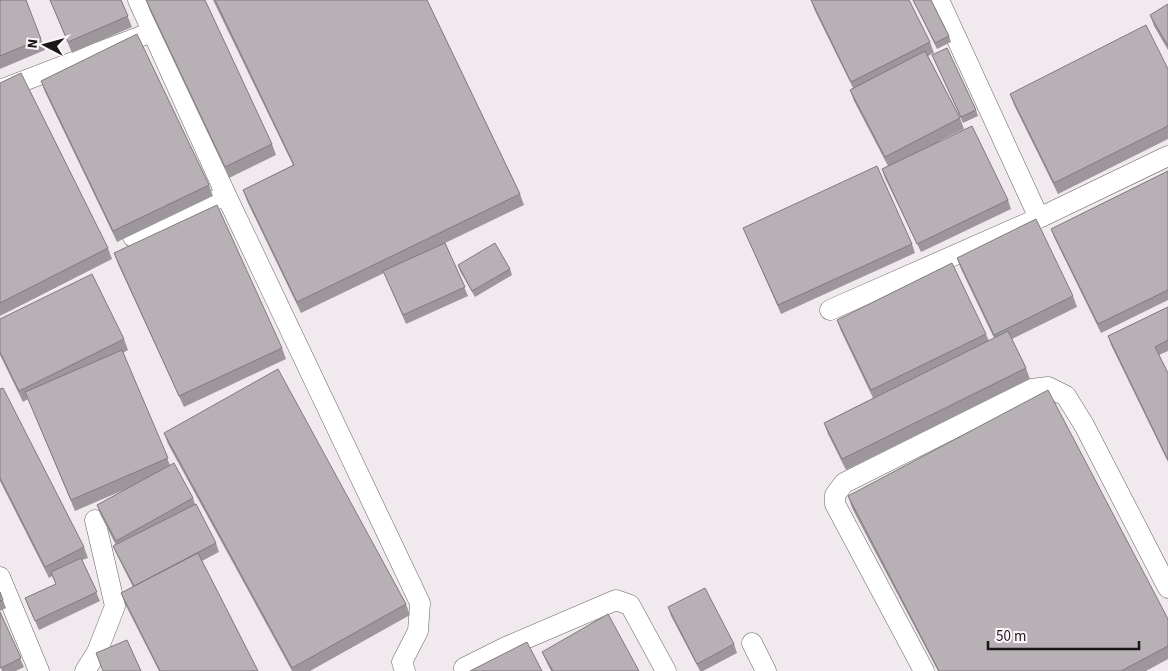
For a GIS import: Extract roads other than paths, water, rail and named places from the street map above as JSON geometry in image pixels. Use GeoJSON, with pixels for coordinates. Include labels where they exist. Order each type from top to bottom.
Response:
{"type":"FeatureCollection","features":[{"type":"Feature","properties":{"kind":"lane"},"geometry":{"type":"LineString","coordinates":[[138,0],[226,195],[420,603],[418,631],[402,662],[405,671]]}},
{"type":"Feature","properties":{"kind":"lane"},"geometry":{"type":"LineString","coordinates":[[939,0],[1039,218]]}},
{"type":"Feature","properties":{"kind":"lane"},"geometry":{"type":"LineString","coordinates":[[0,90],[152,32]]}},
{"type":"Feature","properties":{"kind":"lane"},"geometry":{"type":"LineString","coordinates":[[830,310],[1039,218],[1168,156]]}},
{"type":"Feature","properties":{"kind":"lane"},"geometry":{"type":"LineString","coordinates":[[133,237],[226,195]]}},
{"type":"Feature","properties":{"kind":"lane"},"geometry":{"type":"LineString","coordinates":[[924,671],[835,504],[835,495],[844,483],[1032,389],[1048,387],[1066,396],[1084,425],[1168,588]]}},
{"type":"Feature","properties":{"kind":"lane"},"geometry":{"type":"LineString","coordinates":[[85,671],[97,652],[115,606],[95,520]]}},
{"type":"Feature","properties":{"kind":"lane"},"geometry":{"type":"LineString","coordinates":[[0,577],[39,671]]}},
{"type":"Feature","properties":{"kind":"lane"},"geometry":{"type":"LineString","coordinates":[[464,668],[506,647],[616,600],[630,605],[666,671]]}},
{"type":"Feature","properties":{"kind":"lane"},"geometry":{"type":"LineString","coordinates":[[752,643],[766,671]]}}]}
